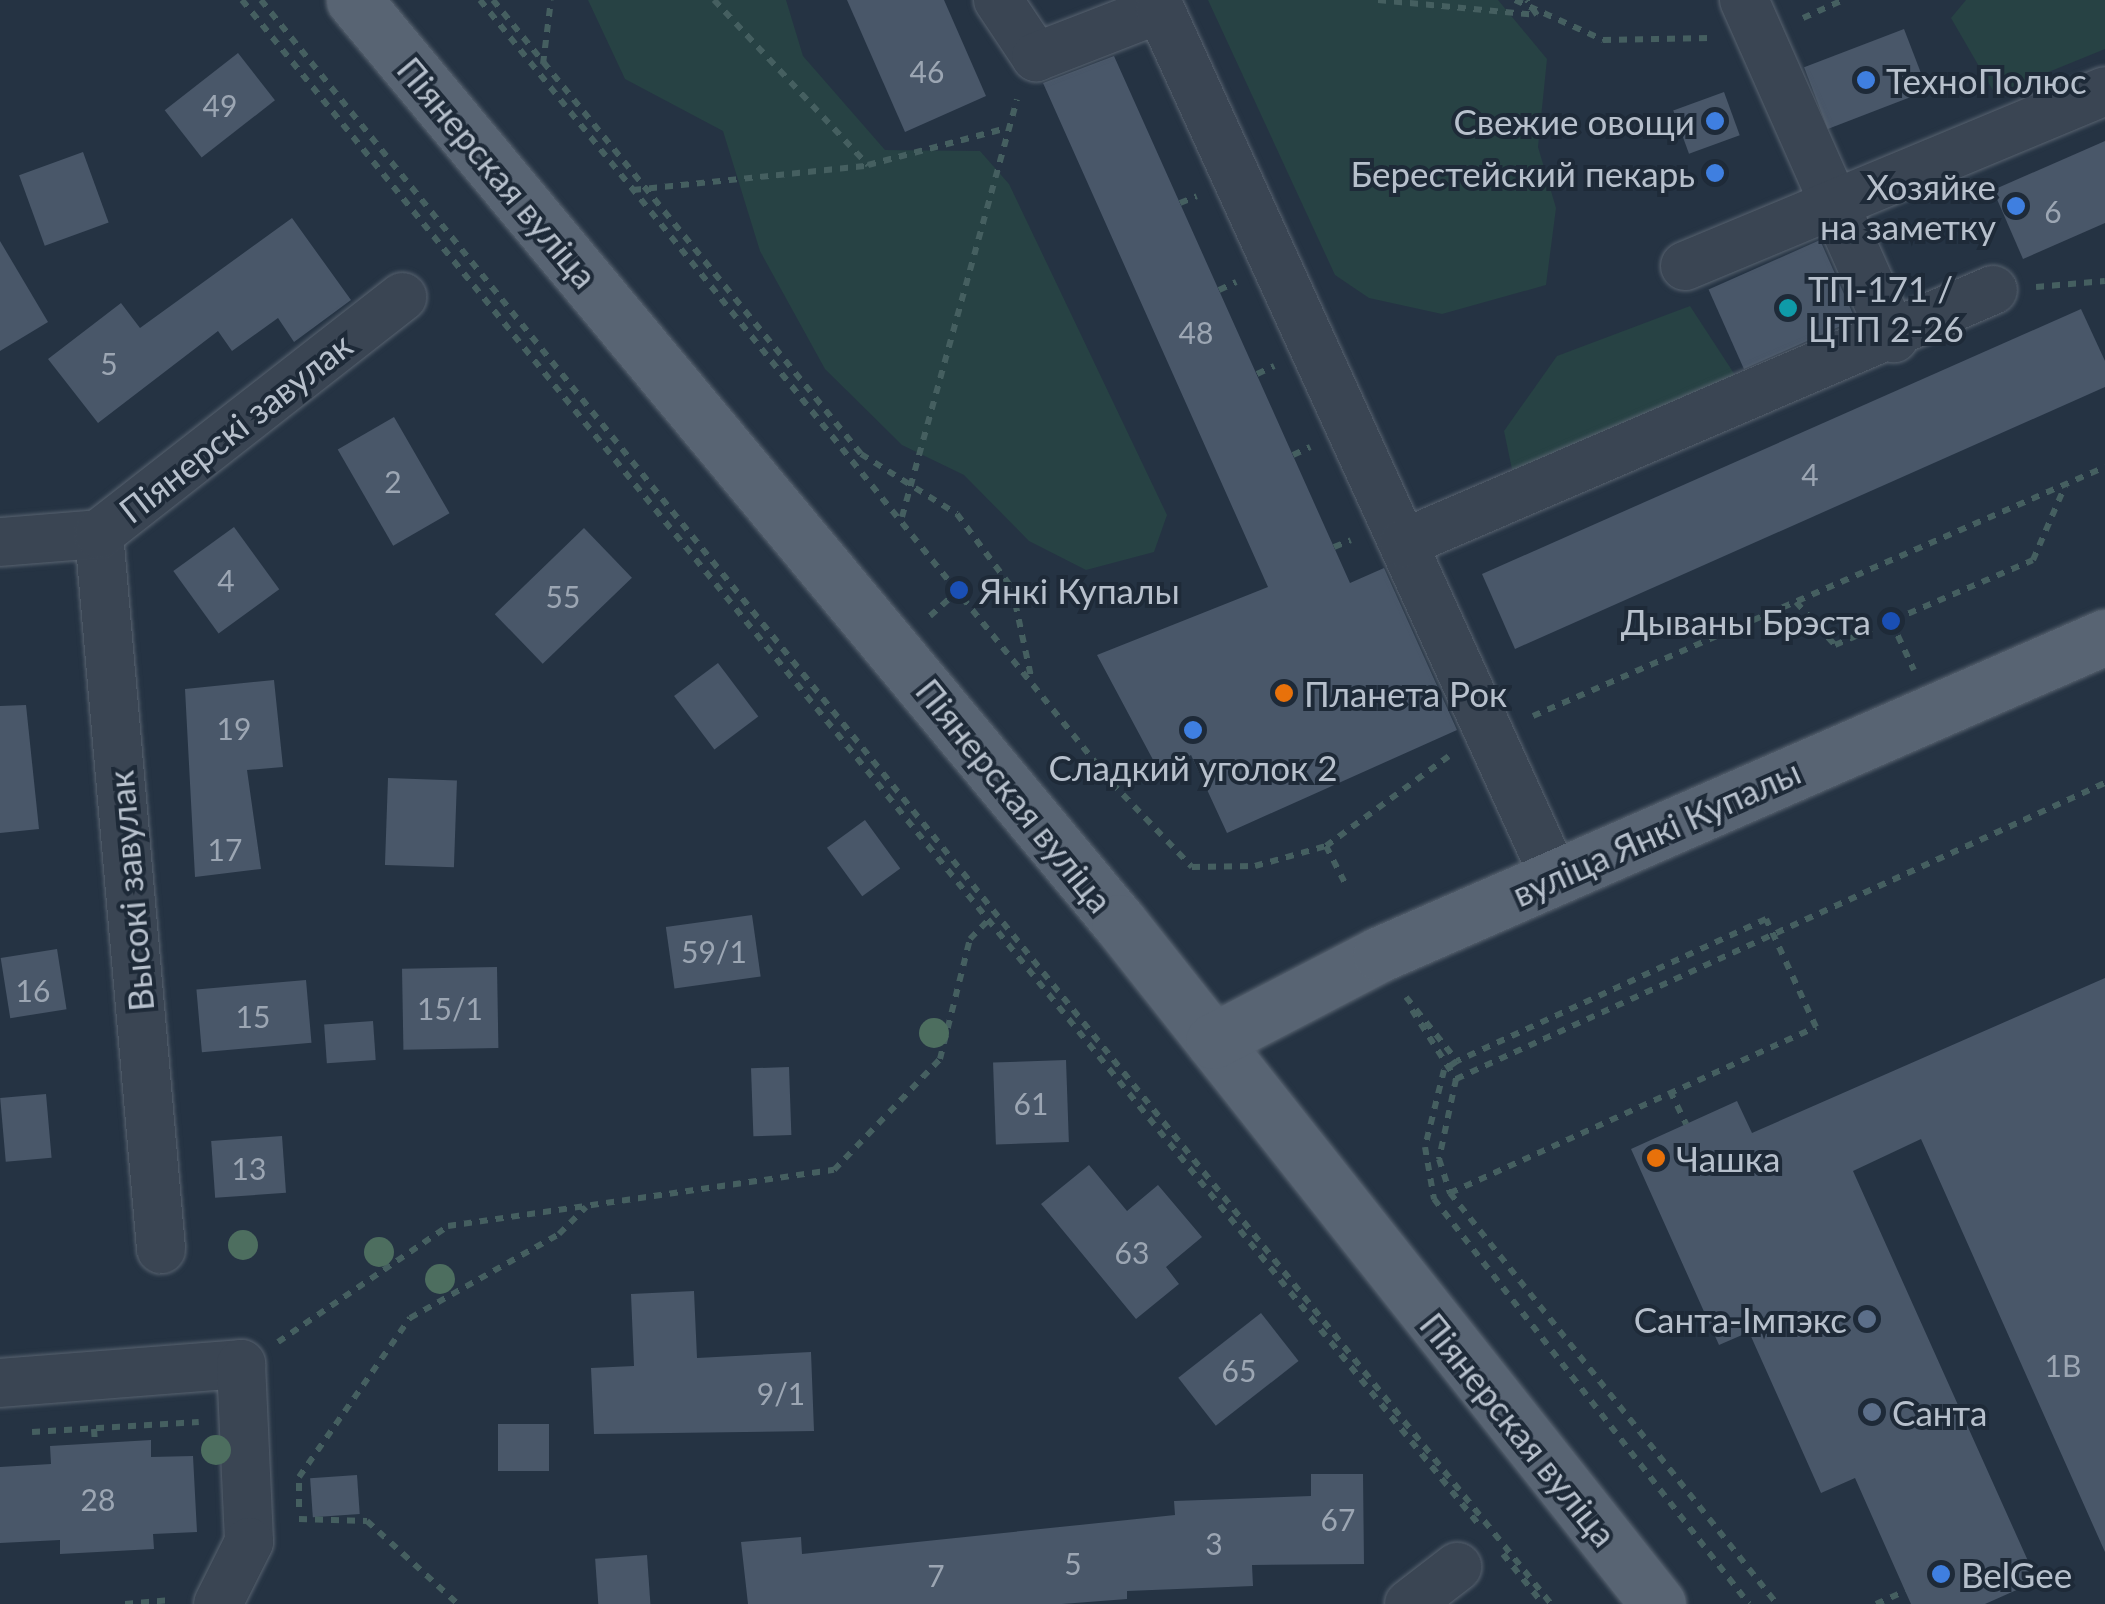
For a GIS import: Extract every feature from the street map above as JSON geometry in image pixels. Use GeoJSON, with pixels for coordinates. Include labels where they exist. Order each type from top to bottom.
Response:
{"type":"FeatureCollection","features":[{"type":"Feature","properties":{"kind":"main road","name":"Піянерская вуліца"},"geometry":{"type":"LineString","coordinates":[[354,0],[1213,1042],[1658,1604]]}},
{"type":"Feature","properties":{"kind":"main road","name":"вуліца Янкі Купалы"},"geometry":{"type":"LineString","coordinates":[[1213,1042],[1554,876],[2105,637]]}},
{"type":"Feature","properties":{"kind":"street"},"geometry":{"type":"LineString","coordinates":[[998,0],[1036,56],[1160,8],[1404,543],[1484,737],[1554,876]]}},
{"type":"Feature","properties":{"kind":"street"},"geometry":{"type":"LineString","coordinates":[[1753,18],[1894,338]]}},
{"type":"Feature","properties":{"kind":"street"},"geometry":{"type":"LineString","coordinates":[[1685,266],[2105,91]]}},
{"type":"Feature","properties":{"kind":"street"},"geometry":{"type":"LineString","coordinates":[[1404,543],[1894,338],[1992,290]]}},
{"type":"Feature","properties":{"kind":"street","name":"Піянерскі завулак"},"geometry":{"type":"LineString","coordinates":[[0,542],[98,534],[402,296]]}},
{"type":"Feature","properties":{"kind":"street","name":"Высокі завулак"},"geometry":{"type":"LineString","coordinates":[[98,534],[162,1249]]}},
{"type":"Feature","properties":{"kind":"street"},"geometry":{"type":"LineString","coordinates":[[0,1383],[242,1364],[250,1542],[218,1604]]}},
{"type":"Feature","properties":{"kind":"street"},"geometry":{"type":"LineString","coordinates":[[1409,1604],[1456,1567]]}},
{"type":"Feature","properties":{"kind":"path"},"geometry":{"type":"LineString","coordinates":[[242,0],[990,917],[1543,1604]]}},
{"type":"Feature","properties":{"kind":"path"},"geometry":{"type":"LineString","coordinates":[[260,0],[1551,1604]]}},
{"type":"Feature","properties":{"kind":"path"},"geometry":{"type":"LineString","coordinates":[[480,0],[1032,682],[1192,867],[1256,866],[1326,846],[1428,767],[1484,737],[2105,468]]}},
{"type":"Feature","properties":{"kind":"path"},"geometry":{"type":"LineString","coordinates":[[492,0],[861,454],[908,488],[958,514],[1012,588],[1032,682]]}},
{"type":"Feature","properties":{"kind":"path"},"geometry":{"type":"LineString","coordinates":[[540,75],[551,0]]}},
{"type":"Feature","properties":{"kind":"path"},"geometry":{"type":"LineString","coordinates":[[714,0],[868,166]]}},
{"type":"Feature","properties":{"kind":"path"},"geometry":{"type":"LineString","coordinates":[[1378,0],[1537,15]]}},
{"type":"Feature","properties":{"kind":"path"},"geometry":{"type":"LineString","coordinates":[[1515,0],[1537,15],[1603,40],[1843,0]]}},
{"type":"Feature","properties":{"kind":"path"},"geometry":{"type":"LineString","coordinates":[[1527,0],[1537,15]]}},
{"type":"Feature","properties":{"kind":"path"},"geometry":{"type":"LineString","coordinates":[[902,518],[1004,128],[1036,56]]}},
{"type":"Feature","properties":{"kind":"path"},"geometry":{"type":"LineString","coordinates":[[634,190],[868,166],[1004,128]]}},
{"type":"Feature","properties":{"kind":"path"},"geometry":{"type":"LineString","coordinates":[[1992,290],[2105,281]]}},
{"type":"Feature","properties":{"kind":"path"},"geometry":{"type":"LineString","coordinates":[[1796,602],[1835,645],[2033,560],[2066,484]]}},
{"type":"Feature","properties":{"kind":"path"},"geometry":{"type":"LineString","coordinates":[[1456,1079],[2105,783]]}},
{"type":"Feature","properties":{"kind":"path"},"geometry":{"type":"LineString","coordinates":[[1326,846],[1346,886]]}},
{"type":"Feature","properties":{"kind":"path"},"geometry":{"type":"LineString","coordinates":[[242,1364],[448,1226],[834,1170],[940,1059],[970,939],[990,917]]}},
{"type":"Feature","properties":{"kind":"path"},"geometry":{"type":"LineString","coordinates":[[1450,1193],[1816,1028],[1779,934],[1766,919],[1456,1061],[1444,1070],[1425,1147],[1434,1200],[1749,1604]]}},
{"type":"Feature","properties":{"kind":"path"},"geometry":{"type":"LineString","coordinates":[[1456,1061],[1404,994],[1444,1070],[1456,1079]]}},
{"type":"Feature","properties":{"kind":"path"},"geometry":{"type":"LineString","coordinates":[[1456,1079],[1439,1159],[1450,1193],[1776,1604]]}},
{"type":"Feature","properties":{"kind":"path"},"geometry":{"type":"LineString","coordinates":[[1670,1092],[1686,1124]]}},
{"type":"Feature","properties":{"kind":"path"},"geometry":{"type":"LineString","coordinates":[[458,1604],[367,1521],[299,1524],[299,1476],[410,1318],[560,1234],[586,1206]]}},
{"type":"Feature","properties":{"kind":"path"},"geometry":{"type":"LineString","coordinates":[[19,1433],[218,1420],[247,1479],[299,1476]]}},
{"type":"Feature","properties":{"kind":"path"},"geometry":{"type":"LineString","coordinates":[[94,1428],[95,1444]]}},
{"type":"Feature","properties":{"kind":"path"},"geometry":{"type":"LineString","coordinates":[[1876,1604],[1905,1590]]}},
{"type":"Feature","properties":{"kind":"green space"},"geometry":{"type":"Polygon","coordinates":[[[588,0],[786,0],[803,56],[885,150],[980,151],[1009,184],[1167,515],[1154,552],[1086,570],[1029,541],[964,475],[902,445],[825,369],[760,251],[723,131],[625,79],[588,0]]]}},
{"type":"Feature","properties":{"kind":"green space"},"geometry":{"type":"Polygon","coordinates":[[[1208,0],[1498,0],[1547,59],[1538,147],[1556,208],[1546,285],[1442,314],[1369,298],[1335,275],[1208,0]]]}},
{"type":"Feature","properties":{"kind":"green space"},"geometry":{"type":"Polygon","coordinates":[[[1966,0],[2105,0],[2105,49],[1995,94],[1951,18],[1966,0]]]}},
{"type":"Feature","properties":{"kind":"green space"},"geometry":{"type":"Polygon","coordinates":[[[1690,306],[1735,375],[1513,474],[1504,431],[1557,356],[1690,306]]]}},
{"type":"Feature","properties":{"kind":"building"},"geometry":{"type":"Polygon","coordinates":[[[847,0],[944,0],[986,96],[905,132],[847,0]]]}},
{"type":"Feature","properties":{"kind":"building","name":"ТехноПолюс"},"geometry":{"type":"Polygon","coordinates":[[[1904,29],[1928,91],[1828,129],[1804,67],[1904,29]]]}},
{"type":"Feature","properties":{"kind":"building"},"geometry":{"type":"Polygon","coordinates":[[[238,53],[275,100],[202,158],[165,110],[238,53]]]}},
{"type":"Feature","properties":{"kind":"building"},"geometry":{"type":"Polygon","coordinates":[[[1114,56],[1350,583],[1384,568],[1457,730],[1227,833],[1191,755],[1159,771],[1097,655],[1268,587],[1043,83],[1114,56]]]}},
{"type":"Feature","properties":{"kind":"building","name":"Свежие овощи"},"geometry":{"type":"Polygon","coordinates":[[[1724,92],[1740,135],[1689,154],[1673,110],[1724,92]]]}},
{"type":"Feature","properties":{"kind":"building"},"geometry":{"type":"Polygon","coordinates":[[[2105,141],[2105,223],[2023,259],[1993,190],[2105,141]]]}},
{"type":"Feature","properties":{"kind":"building"},"geometry":{"type":"Polygon","coordinates":[[[83,152],[109,222],[45,246],[19,175],[83,152]]]}},
{"type":"Feature","properties":{"kind":"building"},"geometry":{"type":"Polygon","coordinates":[[[292,218],[351,300],[294,342],[278,318],[232,351],[218,331],[98,423],[48,359],[121,303],[140,328],[292,218]]]}},
{"type":"Feature","properties":{"kind":"building","name":"ТП-171 / ЦТП 2-26"},"geometry":{"type":"Polygon","coordinates":[[[1820,240],[1855,319],[1744,369],[1709,290],[1820,240]]]}},
{"type":"Feature","properties":{"kind":"building"},"geometry":{"type":"Polygon","coordinates":[[[0,241],[48,322],[0,351],[0,241]]]}},
{"type":"Feature","properties":{"kind":"building"},"geometry":{"type":"Polygon","coordinates":[[[2081,309],[2105,361],[2105,387],[1515,649],[1482,574],[2081,309]]]}},
{"type":"Feature","properties":{"kind":"building"},"geometry":{"type":"Polygon","coordinates":[[[394,417],[450,513],[393,546],[338,450],[394,417]]]}},
{"type":"Feature","properties":{"kind":"building"},"geometry":{"type":"Polygon","coordinates":[[[234,527],[279,589],[219,633],[173,571],[234,527]]]}},
{"type":"Feature","properties":{"kind":"building"},"geometry":{"type":"Polygon","coordinates":[[[584,528],[632,578],[543,664],[495,614],[584,528]]]}},
{"type":"Feature","properties":{"kind":"building"},"geometry":{"type":"Polygon","coordinates":[[[718,663],[758,717],[714,750],[674,696],[718,663]]]}},
{"type":"Feature","properties":{"kind":"building"},"geometry":{"type":"Polygon","coordinates":[[[274,680],[283,767],[247,770],[261,869],[195,877],[185,689],[274,680]]]}},
{"type":"Feature","properties":{"kind":"building"},"geometry":{"type":"Polygon","coordinates":[[[26,705],[39,829],[0,833],[0,706],[26,705]]]}},
{"type":"Feature","properties":{"kind":"building"},"geometry":{"type":"Polygon","coordinates":[[[388,778],[457,780],[454,867],[385,865],[388,778]]]}},
{"type":"Feature","properties":{"kind":"building"},"geometry":{"type":"Polygon","coordinates":[[[865,820],[900,869],[862,896],[827,848],[865,820]]]}},
{"type":"Feature","properties":{"kind":"building"},"geometry":{"type":"Polygon","coordinates":[[[752,915],[761,976],[674,989],[666,927],[752,915]]]}},
{"type":"Feature","properties":{"kind":"building"},"geometry":{"type":"Polygon","coordinates":[[[57,949],[67,1009],[10,1018],[1,958],[57,949]]]}},
{"type":"Feature","properties":{"kind":"building"},"geometry":{"type":"Polygon","coordinates":[[[497,967],[498,1048],[403,1050],[402,969],[497,967]]]}},
{"type":"Feature","properties":{"kind":"building"},"geometry":{"type":"Polygon","coordinates":[[[2105,978],[2105,1552],[1921,1139],[1853,1171],[2037,1581],[1985,1604],[1911,1604],[1855,1478],[1821,1493],[1749,1332],[1719,1345],[1631,1149],[1737,1101],[1752,1133],[2105,978]]]}},
{"type":"Feature","properties":{"kind":"building"},"geometry":{"type":"Polygon","coordinates":[[[306,980],[311,1043],[202,1052],[196,990],[306,980]]]}},
{"type":"Feature","properties":{"kind":"building"},"geometry":{"type":"Polygon","coordinates":[[[373,1021],[376,1060],[327,1063],[324,1024],[373,1021]]]}},
{"type":"Feature","properties":{"kind":"building"},"geometry":{"type":"Polygon","coordinates":[[[1066,1060],[1069,1142],[996,1144],[993,1063],[1066,1060]]]}},
{"type":"Feature","properties":{"kind":"building"},"geometry":{"type":"Polygon","coordinates":[[[789,1067],[791,1135],[753,1136],[751,1068],[789,1067]]]}},
{"type":"Feature","properties":{"kind":"building"},"geometry":{"type":"Polygon","coordinates":[[[46,1094],[52,1158],[6,1162],[0,1098],[46,1094]]]}},
{"type":"Feature","properties":{"kind":"building"},"geometry":{"type":"Polygon","coordinates":[[[282,1136],[286,1193],[215,1198],[211,1141],[282,1136]]]}},
{"type":"Feature","properties":{"kind":"building"},"geometry":{"type":"Polygon","coordinates":[[[1089,1165],[1127,1211],[1158,1185],[1202,1237],[1166,1267],[1179,1284],[1136,1319],[1041,1204],[1089,1165]]]}},
{"type":"Feature","properties":{"kind":"building"},"geometry":{"type":"Polygon","coordinates":[[[694,1291],[697,1358],[811,1352],[814,1431],[594,1434],[591,1368],[634,1366],[631,1294],[694,1291]]]}},
{"type":"Feature","properties":{"kind":"building"},"geometry":{"type":"Polygon","coordinates":[[[1261,1313],[1299,1361],[1216,1426],[1178,1378],[1261,1313]]]}},
{"type":"Feature","properties":{"kind":"building"},"geometry":{"type":"Polygon","coordinates":[[[498,1424],[549,1424],[549,1471],[498,1471],[498,1424]]]}},
{"type":"Feature","properties":{"kind":"building"},"geometry":{"type":"Polygon","coordinates":[[[151,1440],[151,1457],[193,1456],[197,1532],[153,1534],[154,1549],[60,1554],[60,1540],[0,1543],[0,1467],[51,1464],[50,1446],[151,1440]]]}},
{"type":"Feature","properties":{"kind":"building"},"geometry":{"type":"Polygon","coordinates":[[[1311,1474],[1363,1474],[1364,1564],[1252,1565],[1253,1586],[1127,1591],[1127,1599],[1062,1604],[748,1604],[741,1542],[801,1537],[802,1554],[1175,1515],[1174,1501],[1311,1496],[1311,1474]]]}},
{"type":"Feature","properties":{"kind":"building"},"geometry":{"type":"Polygon","coordinates":[[[357,1475],[360,1514],[313,1517],[310,1478],[357,1475]]]}},
{"type":"Feature","properties":{"kind":"building"},"geometry":{"type":"Polygon","coordinates":[[[647,1555],[650,1604],[598,1604],[595,1559],[647,1555]]]}},
{"type":"Feature","properties":{"kind":"place","name":"ТехноПолюс"},"geometry":{"type":"Point","coordinates":[1866,80]}},
{"type":"Feature","properties":{"kind":"place","name":"Свежие овощи"},"geometry":{"type":"Point","coordinates":[1715,121]}},
{"type":"Feature","properties":{"kind":"place","name":"Берестейский пекарь"},"geometry":{"type":"Point","coordinates":[1715,173]}},
{"type":"Feature","properties":{"kind":"place","name":"Хозяйке на заметку"},"geometry":{"type":"Point","coordinates":[2016,206]}},
{"type":"Feature","properties":{"kind":"place","name":"ТП-171 / ЦТП 2-26"},"geometry":{"type":"Point","coordinates":[1788,308]}},
{"type":"Feature","properties":{"kind":"place","name":"Янкі Купалы"},"geometry":{"type":"Point","coordinates":[959,590]}},
{"type":"Feature","properties":{"kind":"place","name":"Дываны Брэста"},"geometry":{"type":"Point","coordinates":[1891,621]}},
{"type":"Feature","properties":{"kind":"place","name":"Планета Рок"},"geometry":{"type":"Point","coordinates":[1284,693]}},
{"type":"Feature","properties":{"kind":"place","name":"Сладкий уголок 2"},"geometry":{"type":"Point","coordinates":[1193,730]}},
{"type":"Feature","properties":{"kind":"place","name":"Чашка"},"geometry":{"type":"Point","coordinates":[1656,1158]}},
{"type":"Feature","properties":{"kind":"place","name":"Санта-Імпэкс"},"geometry":{"type":"Point","coordinates":[1867,1319]}},
{"type":"Feature","properties":{"kind":"place","name":"Санта"},"geometry":{"type":"Point","coordinates":[1872,1412]}},
{"type":"Feature","properties":{"kind":"place","name":"BelGee"},"geometry":{"type":"Point","coordinates":[1941,1574]}}]}
